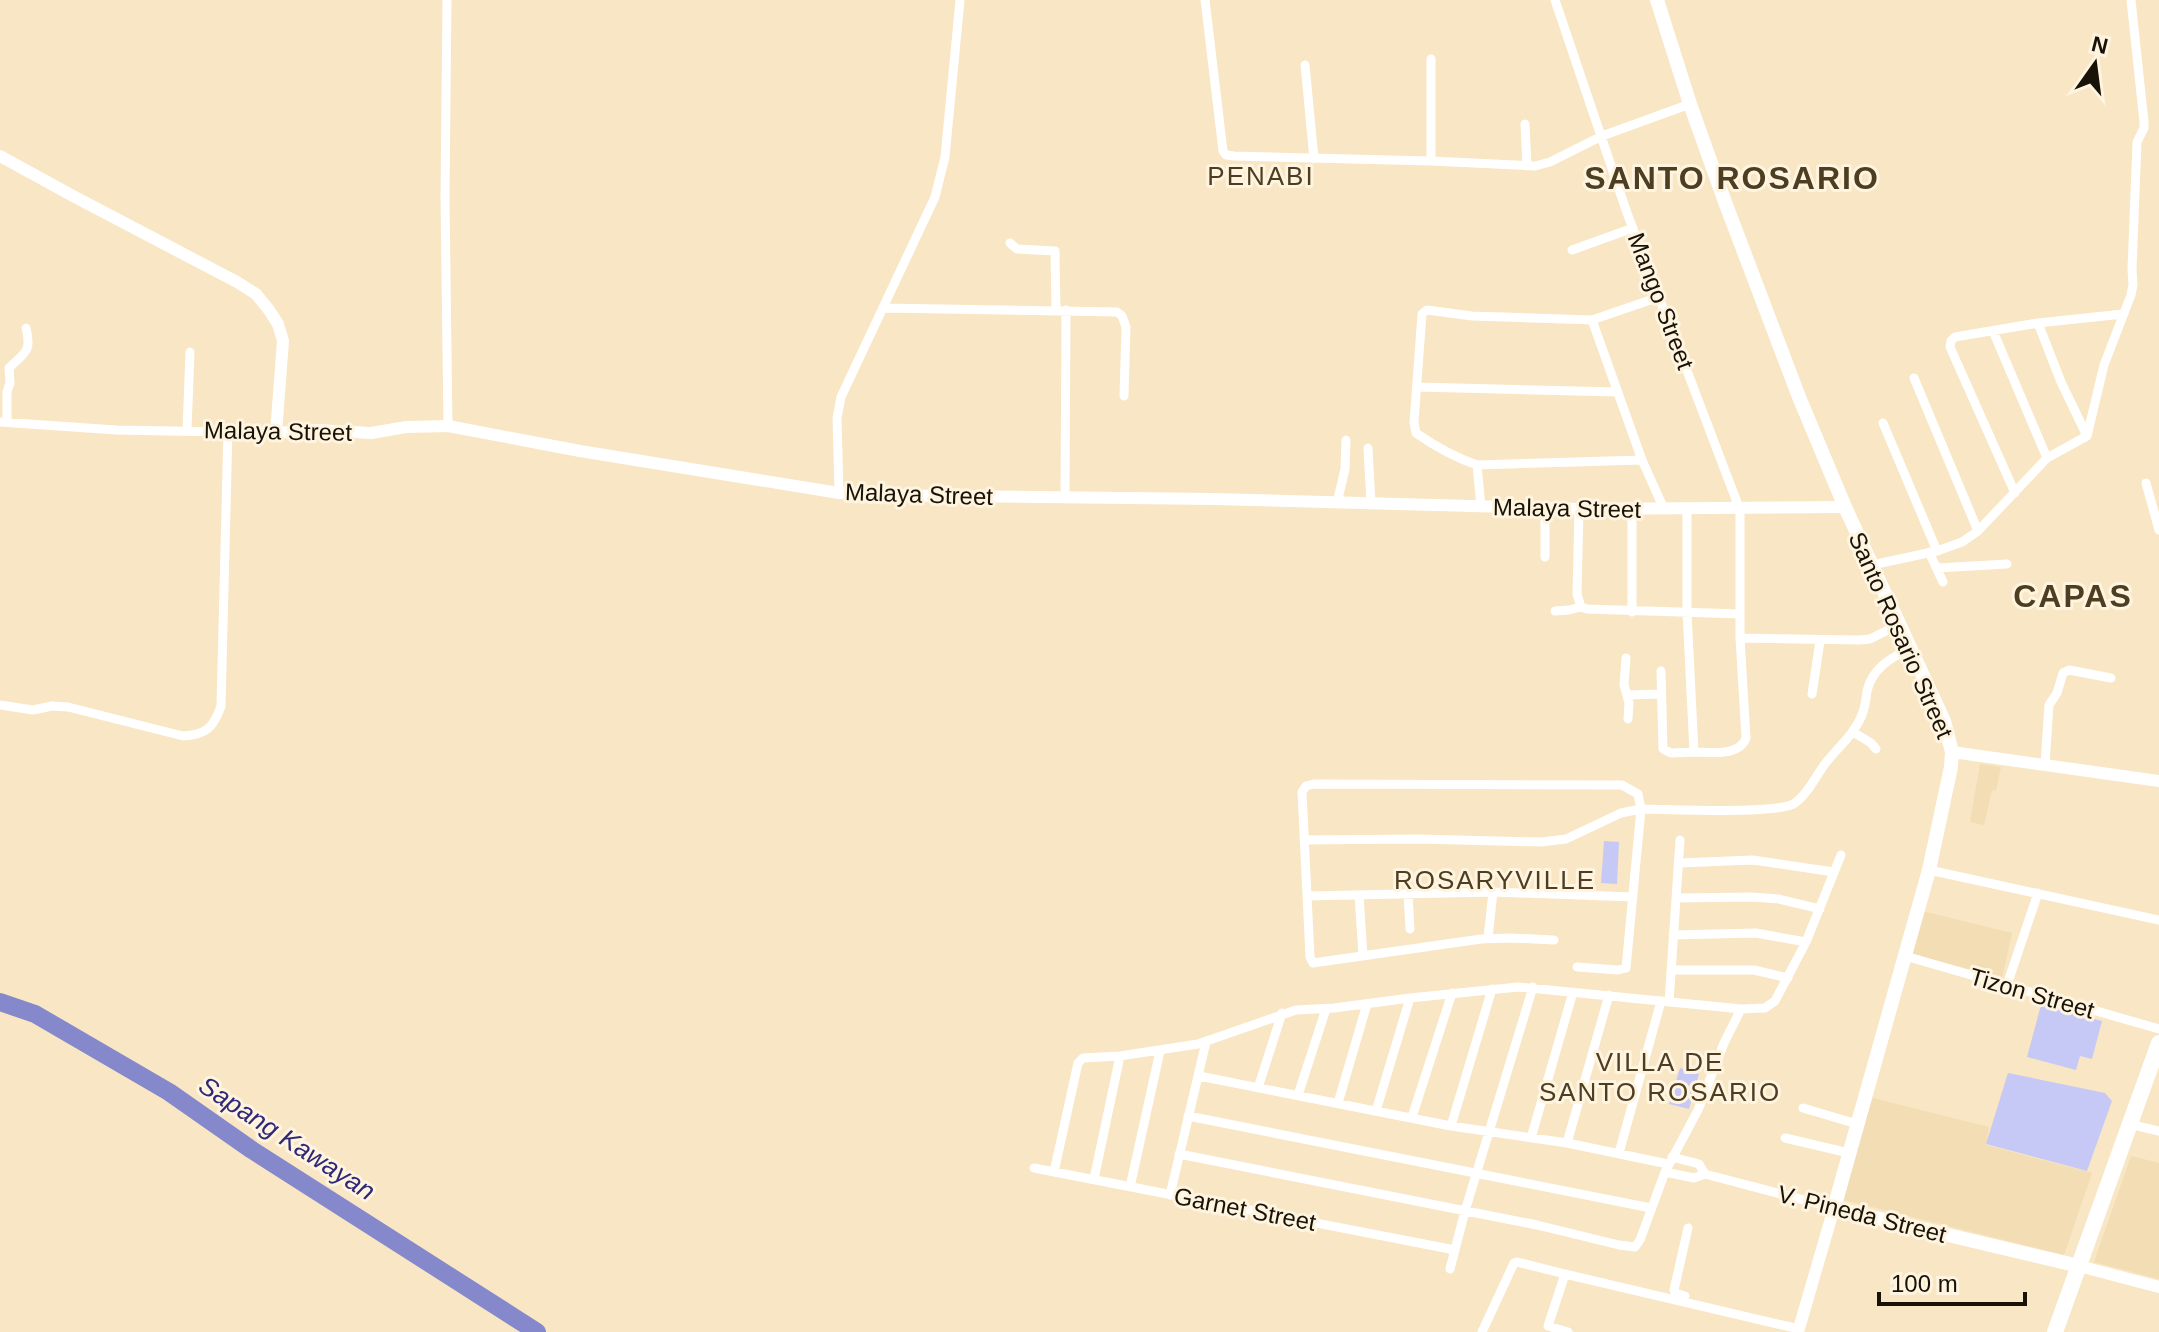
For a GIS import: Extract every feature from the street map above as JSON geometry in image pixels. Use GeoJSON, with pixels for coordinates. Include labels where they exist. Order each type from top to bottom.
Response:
{"type":"FeatureCollection","features":[{"type":"Feature","properties":{"kind":"highway"},"geometry":{"type":"LineString","coordinates":[[2055,1332],[2159,1043]]}},
{"type":"Feature","properties":{"kind":"main road","name":"Santo Rosario Street"},"geometry":{"type":"LineString","coordinates":[[1657,0],[1690,104],[1773,331],[1845,507],[1944,721],[1952,752],[1929,870],[1834,1208]]}},
{"type":"Feature","properties":{"kind":"main road","name":"V. Pineda Street"},"geometry":{"type":"LineString","coordinates":[[1834,1208],[2079,1266]]}},
{"type":"Feature","properties":{"kind":"street"},"geometry":{"type":"LineString","coordinates":[[447,0],[445,197],[448,426]]}},
{"type":"Feature","properties":{"kind":"street"},"geometry":{"type":"LineString","coordinates":[[839,493],[837,418],[841,397],[935,197],[945,157],[960,0]]}},
{"type":"Feature","properties":{"kind":"street"},"geometry":{"type":"LineString","coordinates":[[1205,0],[1223,151],[1226,155],[1535,166],[1550,162],[1602,136],[1690,104]]}},
{"type":"Feature","properties":{"kind":"street","name":"Mango Street"},"geometry":{"type":"LineString","coordinates":[[1555,0],[1633,228],[1740,510]]}},
{"type":"Feature","properties":{"kind":"street"},"geometry":{"type":"LineString","coordinates":[[1872,565],[1933,552],[1962,542],[1978,531],[2047,458],[2087,436],[2104,365],[2133,285],[2137,145],[2144,122],[2131,0]]}},
{"type":"Feature","properties":{"kind":"street"},"geometry":{"type":"LineString","coordinates":[[1431,59],[1431,161]]}},
{"type":"Feature","properties":{"kind":"street"},"geometry":{"type":"LineString","coordinates":[[1305,65],[1314,159]]}},
{"type":"Feature","properties":{"kind":"street"},"geometry":{"type":"LineString","coordinates":[[1525,124],[1527,166]]}},
{"type":"Feature","properties":{"kind":"street"},"geometry":{"type":"LineString","coordinates":[[0,156],[256,294],[278,324],[283,341],[276,433]]}},
{"type":"Feature","properties":{"kind":"street"},"geometry":{"type":"LineString","coordinates":[[1572,250],[1633,228]]}},
{"type":"Feature","properties":{"kind":"street"},"geometry":{"type":"LineString","coordinates":[[1010,243],[1017,249],[1055,251],[1061,310],[1065,497]]}},
{"type":"Feature","properties":{"kind":"street"},"geometry":{"type":"LineString","coordinates":[[1642,460],[1477,465],[1451,456],[1416,433],[1414,422],[1422,314],[1427,310],[1472,316],[1592,320],[1659,297]]}},
{"type":"Feature","properties":{"kind":"street"},"geometry":{"type":"LineString","coordinates":[[883,308],[1117,312],[1126,327],[1124,396]]}},
{"type":"Feature","properties":{"kind":"street"},"geometry":{"type":"LineString","coordinates":[[2015,493],[1950,347],[1951,341],[1955,337],[2038,323],[2123,314]]}},
{"type":"Feature","properties":{"kind":"street"},"geometry":{"type":"LineString","coordinates":[[1592,320],[1642,460],[1664,509]]}},
{"type":"Feature","properties":{"kind":"street"},"geometry":{"type":"LineString","coordinates":[[2038,323],[2087,436]]}},
{"type":"Feature","properties":{"kind":"street"},"geometry":{"type":"LineString","coordinates":[[3,422],[9,368],[27,351],[26,328]]}},
{"type":"Feature","properties":{"kind":"street"},"geometry":{"type":"LineString","coordinates":[[1993,331],[2047,458]]}},
{"type":"Feature","properties":{"kind":"street"},"geometry":{"type":"LineString","coordinates":[[187,430],[190,352]]}},
{"type":"Feature","properties":{"kind":"street"},"geometry":{"type":"LineString","coordinates":[[1914,378],[1978,531]]}},
{"type":"Feature","properties":{"kind":"street"},"geometry":{"type":"LineString","coordinates":[[1418,387],[1618,392]]}},
{"type":"Feature","properties":{"kind":"street","name":"Malaya Street"},"geometry":{"type":"LineString","coordinates":[[3,422],[116,430],[276,433],[316,430],[371,433],[406,427],[448,426],[839,493],[913,497],[1065,497],[1579,509],[1845,507]]}},
{"type":"Feature","properties":{"kind":"street"},"geometry":{"type":"LineString","coordinates":[[1883,423],[1943,582]]}},
{"type":"Feature","properties":{"kind":"street"},"geometry":{"type":"LineString","coordinates":[[0,705],[33,710],[68,707],[183,736],[197,735],[210,728],[221,706],[228,430]]}},
{"type":"Feature","properties":{"kind":"street"},"geometry":{"type":"LineString","coordinates":[[1337,503],[1345,469],[1346,440]]}},
{"type":"Feature","properties":{"kind":"street"},"geometry":{"type":"LineString","coordinates":[[1368,448],[1371,504]]}},
{"type":"Feature","properties":{"kind":"street"},"geometry":{"type":"LineString","coordinates":[[1477,465],[1481,507]]}},
{"type":"Feature","properties":{"kind":"street"},"geometry":{"type":"LineString","coordinates":[[2146,483],[2159,530]]}},
{"type":"Feature","properties":{"kind":"street"},"geometry":{"type":"LineString","coordinates":[[1545,508],[1545,557]]}},
{"type":"Feature","properties":{"kind":"street"},"geometry":{"type":"LineString","coordinates":[[1579,509],[1577,594],[1581,607]]}},
{"type":"Feature","properties":{"kind":"street"},"geometry":{"type":"LineString","coordinates":[[1632,509],[1632,612]]}},
{"type":"Feature","properties":{"kind":"street"},"geometry":{"type":"LineString","coordinates":[[1687,510],[1687,613],[1694,752]]}},
{"type":"Feature","properties":{"kind":"street"},"geometry":{"type":"LineString","coordinates":[[1661,671],[1663,749],[1671,753],[1727,752],[1744,745],[1740,510]]}},
{"type":"Feature","properties":{"kind":"street"},"geometry":{"type":"LineString","coordinates":[[1937,568],[2007,564]]}},
{"type":"Feature","properties":{"kind":"street"},"geometry":{"type":"LineString","coordinates":[[1555,611],[1581,607],[1632,612],[1740,614]]}},
{"type":"Feature","properties":{"kind":"street"},"geometry":{"type":"LineString","coordinates":[[1740,638],[1870,639],[1898,625]]}},
{"type":"Feature","properties":{"kind":"street"},"geometry":{"type":"LineString","coordinates":[[1812,694],[1820,641]]}},
{"type":"Feature","properties":{"kind":"street"},"geometry":{"type":"LineString","coordinates":[[1304,840],[1541,842],[1566,839],[1621,813],[1641,809],[1762,810],[1793,805],[1853,732],[1866,705],[1867,691],[1874,673],[1890,658],[1909,649]]}},
{"type":"Feature","properties":{"kind":"street"},"geometry":{"type":"LineString","coordinates":[[1626,658],[1624,685],[1628,719]]}},
{"type":"Feature","properties":{"kind":"street"},"geometry":{"type":"LineString","coordinates":[[2045,764],[2049,705],[2057,693],[2063,673],[2069,670],[2111,678]]}},
{"type":"Feature","properties":{"kind":"street"},"geometry":{"type":"LineString","coordinates":[[1627,695],[1661,694]]}},
{"type":"Feature","properties":{"kind":"street"},"geometry":{"type":"LineString","coordinates":[[1853,732],[1876,749]]}},
{"type":"Feature","properties":{"kind":"street"},"geometry":{"type":"LineString","coordinates":[[1952,752],[2159,781]]}},
{"type":"Feature","properties":{"kind":"street"},"geometry":{"type":"LineString","coordinates":[[1554,940],[1488,938],[1317,963],[1311,961],[1302,792],[1306,786],[1314,784],[1622,785],[1638,794],[1641,809],[1626,968],[1577,967]]}},
{"type":"Feature","properties":{"kind":"street"},"geometry":{"type":"LineString","coordinates":[[1619,1153],[1665,1001],[1671,970],[1680,840]]}},
{"type":"Feature","properties":{"kind":"street"},"geometry":{"type":"LineString","coordinates":[[1054,1172],[1080,1060],[1160,1051],[1206,1042],[1282,1013],[1533,987],[1741,1009],[1771,1006],[1806,942],[1841,855]]}},
{"type":"Feature","properties":{"kind":"street"},"geometry":{"type":"LineString","coordinates":[[1680,863],[1753,860],[1834,872]]}},
{"type":"Feature","properties":{"kind":"street"},"geometry":{"type":"LineString","coordinates":[[1929,870],[2159,920]]}},
{"type":"Feature","properties":{"kind":"street"},"geometry":{"type":"LineString","coordinates":[[1307,896],[1493,892],[1633,897]]}},
{"type":"Feature","properties":{"kind":"street"},"geometry":{"type":"LineString","coordinates":[[1488,938],[1493,892]]}},
{"type":"Feature","properties":{"kind":"street"},"geometry":{"type":"LineString","coordinates":[[2007,985],[2038,893]]}},
{"type":"Feature","properties":{"kind":"street"},"geometry":{"type":"LineString","coordinates":[[1408,894],[1410,929]]}},
{"type":"Feature","properties":{"kind":"street"},"geometry":{"type":"LineString","coordinates":[[1359,895],[1363,956]]}},
{"type":"Feature","properties":{"kind":"street"},"geometry":{"type":"LineString","coordinates":[[1676,898],[1779,899],[1820,909]]}},
{"type":"Feature","properties":{"kind":"street"},"geometry":{"type":"LineString","coordinates":[[1673,935],[1756,933],[1806,942]]}},
{"type":"Feature","properties":{"kind":"street","name":"Tizon Street"},"geometry":{"type":"LineString","coordinates":[[1905,956],[2159,1029]]}},
{"type":"Feature","properties":{"kind":"street"},"geometry":{"type":"LineString","coordinates":[[1671,970],[1754,970],[1788,978]]}},
{"type":"Feature","properties":{"kind":"street"},"geometry":{"type":"LineString","coordinates":[[1450,1269],[1533,987]]}},
{"type":"Feature","properties":{"kind":"street"},"geometry":{"type":"LineString","coordinates":[[1451,1126],[1492,989]]}},
{"type":"Feature","properties":{"kind":"street"},"geometry":{"type":"LineString","coordinates":[[1531,1138],[1573,992]]}},
{"type":"Feature","properties":{"kind":"street"},"geometry":{"type":"LineString","coordinates":[[1412,1117],[1452,993]]}},
{"type":"Feature","properties":{"kind":"street"},"geometry":{"type":"LineString","coordinates":[[1567,1143],[1609,995]]}},
{"type":"Feature","properties":{"kind":"street"},"geometry":{"type":"LineString","coordinates":[[1376,1111],[1410,998]]}},
{"type":"Feature","properties":{"kind":"street"},"geometry":{"type":"LineString","coordinates":[[1338,1103],[1367,1004]]}},
{"type":"Feature","properties":{"kind":"street"},"geometry":{"type":"LineString","coordinates":[[1298,1095],[1326,1009]]}},
{"type":"Feature","properties":{"kind":"street"},"geometry":{"type":"LineString","coordinates":[[1179,1154],[1635,1247],[1668,1164],[1698,1110],[1741,1009]]}},
{"type":"Feature","properties":{"kind":"street"},"geometry":{"type":"LineString","coordinates":[[1258,1088],[1282,1013]]}},
{"type":"Feature","properties":{"kind":"street"},"geometry":{"type":"LineString","coordinates":[[1170,1195],[1206,1042]]}},
{"type":"Feature","properties":{"kind":"street"},"geometry":{"type":"LineString","coordinates":[[1130,1187],[1160,1051]]}},
{"type":"Feature","properties":{"kind":"street"},"geometry":{"type":"LineString","coordinates":[[1094,1179],[1120,1056]]}},
{"type":"Feature","properties":{"kind":"street"},"geometry":{"type":"LineString","coordinates":[[1199,1076],[1451,1126],[1567,1143],[1668,1164]]}},
{"type":"Feature","properties":{"kind":"street"},"geometry":{"type":"LineString","coordinates":[[1803,1108],[1857,1124]]}},
{"type":"Feature","properties":{"kind":"street"},"geometry":{"type":"LineString","coordinates":[[1188,1116],[1651,1208]]}},
{"type":"Feature","properties":{"kind":"street"},"geometry":{"type":"LineString","coordinates":[[2129,1124],[2159,1131]]}},
{"type":"Feature","properties":{"kind":"street"},"geometry":{"type":"LineString","coordinates":[[1785,1138],[1849,1153]]}},
{"type":"Feature","properties":{"kind":"street","name":"V. Pineda Street"},"geometry":{"type":"LineString","coordinates":[[1668,1164],[1699,1164],[1705,1174]]}},
{"type":"Feature","properties":{"kind":"street","name":"V. Pineda Street"},"geometry":{"type":"LineString","coordinates":[[1668,1164],[1694,1178],[1705,1174],[1834,1208]]}},
{"type":"Feature","properties":{"kind":"street","name":"Garnet Street"},"geometry":{"type":"LineString","coordinates":[[1034,1168],[1455,1250]]}},
{"type":"Feature","properties":{"kind":"street","name":"Santo Rosario Street"},"geometry":{"type":"LineString","coordinates":[[1798,1330],[1834,1208]]}},
{"type":"Feature","properties":{"kind":"street"},"geometry":{"type":"LineString","coordinates":[[1688,1228],[1674,1290],[1678,1295],[1691,1298],[1691,1303]]}},
{"type":"Feature","properties":{"kind":"street"},"geometry":{"type":"LineString","coordinates":[[1482,1332],[1517,1262],[1798,1330]]}},
{"type":"Feature","properties":{"kind":"street","name":"V. Pineda Street"},"geometry":{"type":"LineString","coordinates":[[2079,1266],[2159,1287]]}},
{"type":"Feature","properties":{"kind":"street"},"geometry":{"type":"LineString","coordinates":[[1565,1274],[1547,1329],[1568,1332]]}},
{"type":"Feature","properties":{"kind":"shaded area"},"geometry":{"type":"Polygon","coordinates":[[[1980,764],[2001,767],[1984,825],[1970,822],[1980,764]]]}},
{"type":"Feature","properties":{"kind":"shaded area"},"geometry":{"type":"Polygon","coordinates":[[[1604,841],[1619,842],[1617,884],[1601,883],[1604,841]]]}},
{"type":"Feature","properties":{"kind":"shaded area"},"geometry":{"type":"Polygon","coordinates":[[[1918,910],[2012,933],[2002,978],[1908,953],[1918,910]]]}},
{"type":"Feature","properties":{"kind":"shaded area"},"geometry":{"type":"Polygon","coordinates":[[[2041,1005],[2102,1021],[2092,1059],[2080,1056],[2076,1070],[2027,1057],[2041,1005]]]}},
{"type":"Feature","properties":{"kind":"shaded area"},"geometry":{"type":"Polygon","coordinates":[[[1680,1068],[1699,1074],[1689,1109],[1669,1104],[1680,1068]]]}},
{"type":"Feature","properties":{"kind":"shaded area"},"geometry":{"type":"Polygon","coordinates":[[[2008,1073],[2105,1093],[2112,1101],[2087,1171],[1986,1144],[2008,1073]]]}},
{"type":"Feature","properties":{"kind":"shaded area"},"geometry":{"type":"Polygon","coordinates":[[[1869,1097],[1989,1127],[1986,1145],[2092,1173],[2064,1255],[1844,1200],[1869,1097]]]}},
{"type":"Feature","properties":{"kind":"shaded area"},"geometry":{"type":"Polygon","coordinates":[[[2131,1156],[2159,1163],[2159,1279],[2094,1262],[2131,1156]]]}},
{"type":"Feature","properties":{"kind":"waterway","name":"Sapang Kawayan"},"geometry":{"type":"LineString","coordinates":[[0,1002],[35,1014],[169,1092],[252,1150],[537,1332]]}},
{"type":"Feature","properties":{"kind":"district","name":"PENABI"},"geometry":{"type":"Point","coordinates":[1261,176]}},
{"type":"Feature","properties":{"kind":"district","name":"SANTO ROSARIO"},"geometry":{"type":"Point","coordinates":[1732,178]}},
{"type":"Feature","properties":{"kind":"district","name":"CAPAS"},"geometry":{"type":"Point","coordinates":[2073,596]}},
{"type":"Feature","properties":{"kind":"district","name":"ROSARYVILLE"},"geometry":{"type":"Point","coordinates":[1495,880]}},
{"type":"Feature","properties":{"kind":"district","name":"VILLA DE SANTO ROSARIO"},"geometry":{"type":"Point","coordinates":[1660,1077]}}]}
